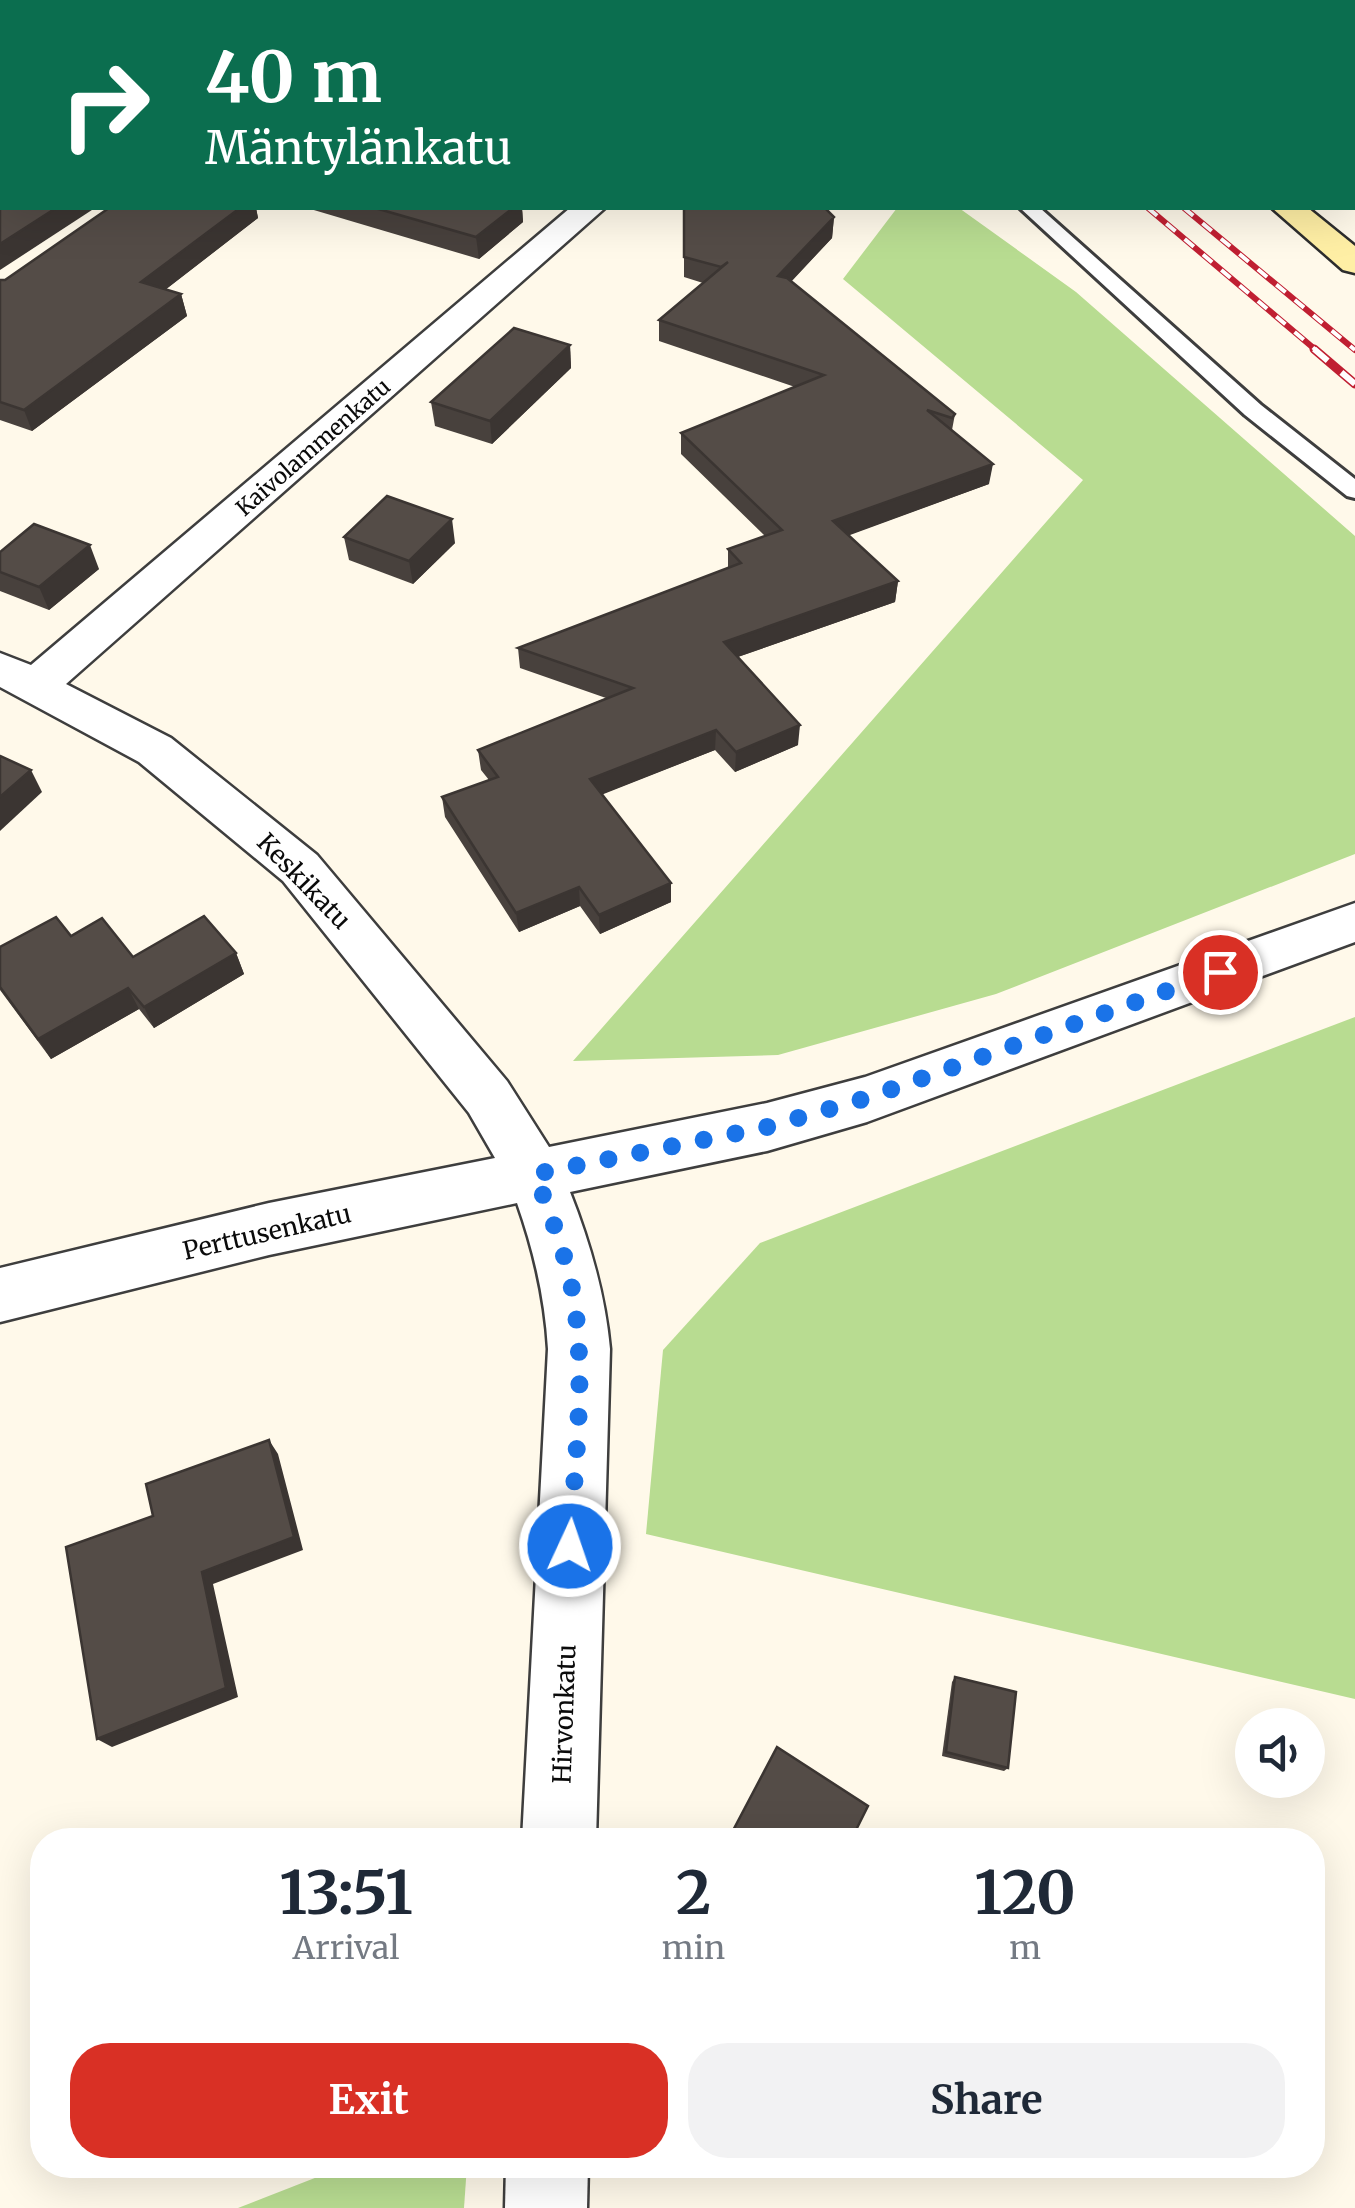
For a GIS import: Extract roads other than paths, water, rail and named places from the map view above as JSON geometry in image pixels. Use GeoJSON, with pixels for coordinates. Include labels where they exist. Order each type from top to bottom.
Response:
{"type":"FeatureCollection","features":[{"type":"Feature","properties":{"kind":"main road"},"geometry":{"type":"LineString","coordinates":[[1290,210],[1355,263]]}},
{"type":"Feature","properties":{"kind":"street","name":"Kaivolammenkatu"},"geometry":{"type":"LineString","coordinates":[[18,677],[587,210]]}},
{"type":"Feature","properties":{"kind":"street","name":"Keskikatu"},"geometry":{"type":"LineString","coordinates":[[18,677],[155,750],[300,868],[488,1097],[535,1174]]}},
{"type":"Feature","properties":{"kind":"street","name":"Perttusenkatu"},"geometry":{"type":"LineString","coordinates":[[0,1295],[269,1229],[767,1127],[867,1098],[1355,922]]}},
{"type":"Feature","properties":{"kind":"street","name":"Hirvonkatu"},"geometry":{"type":"LineString","coordinates":[[535,1174],[560,1242],[576,1310],[579,1349],[559,1828]]}},
{"type":"Feature","properties":{"kind":"street"},"geometry":{"type":"LineString","coordinates":[[546,2208],[547,2178]]}},
{"type":"Feature","properties":{"kind":"lane"},"geometry":{"type":"LineString","coordinates":[[1031,210],[1253,410],[1355,491]]}},
{"type":"Feature","properties":{"kind":"railway"},"geometry":{"type":"LineString","coordinates":[[1150,210],[1317,351]]}},
{"type":"Feature","properties":{"kind":"railway"},"geometry":{"type":"LineString","coordinates":[[1186,210],[1355,350]]}},
{"type":"Feature","properties":{"kind":"railway"},"geometry":{"type":"LineString","coordinates":[[1314,349],[1355,384]]}}]}
